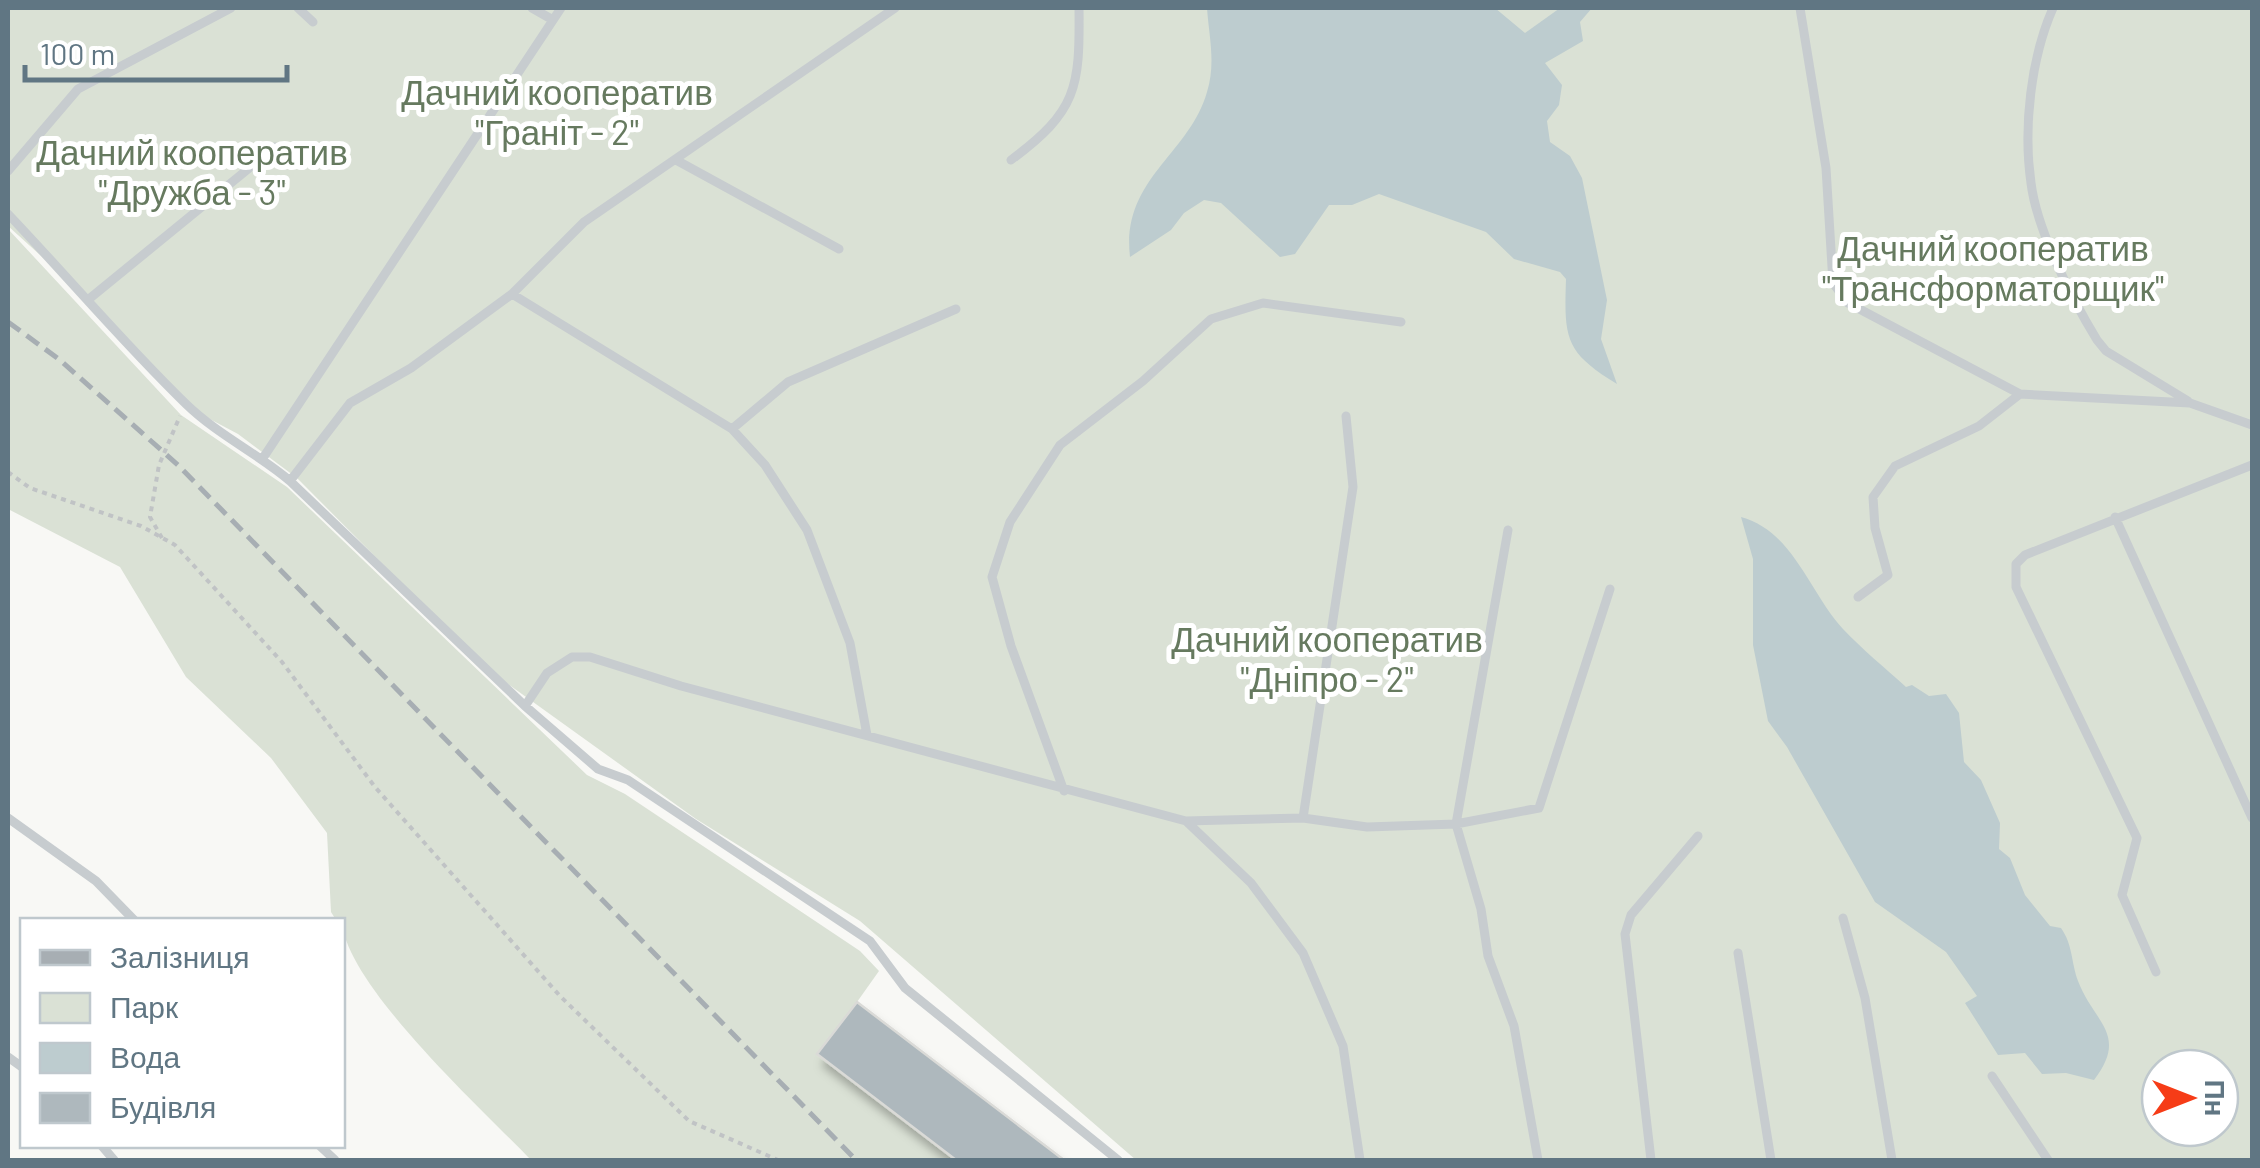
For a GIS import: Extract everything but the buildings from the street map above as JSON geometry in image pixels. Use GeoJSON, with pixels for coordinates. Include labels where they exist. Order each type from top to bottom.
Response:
{"type":"FeatureCollection","features":[{"type":"Feature","properties":{"kind":"lane"},"geometry":{"type":"LineString","coordinates":[[203,8],[213,18]]}},
{"type":"Feature","properties":{"kind":"lane"},"geometry":{"type":"LineString","coordinates":[[8,171],[78,89],[231,8]]}},
{"type":"Feature","properties":{"kind":"lane"},"geometry":{"type":"LineString","coordinates":[[298,8],[312,22]]}},
{"type":"Feature","properties":{"kind":"lane"},"geometry":{"type":"LineString","coordinates":[[532,8],[553,20]]}},
{"type":"Feature","properties":{"kind":"lane"},"geometry":{"type":"LineString","coordinates":[[263,458],[561,8]]}},
{"type":"Feature","properties":{"kind":"lane"},"geometry":{"type":"LineString","coordinates":[[290,481],[350,403],[411,368],[512,294],[584,222],[895,8]]}},
{"type":"Feature","properties":{"kind":"lane"},"geometry":{"type":"LineString","coordinates":[[1010,160],[1051,130],[1080,74],[1079,8]]}},
{"type":"Feature","properties":{"kind":"lane"},"geometry":{"type":"LineString","coordinates":[[1800,8],[1826,168],[1833,283],[1848,303],[2020,394],[2190,402]]}},
{"type":"Feature","properties":{"kind":"lane"},"geometry":{"type":"LineString","coordinates":[[2053,8],[2040,39],[2031,110],[2031,184],[2050,244],[2106,351],[2190,402],[2252,425]]}},
{"type":"Feature","properties":{"kind":"lane"},"geometry":{"type":"LineString","coordinates":[[89,299],[275,147]]}},
{"type":"Feature","properties":{"kind":"lane"},"geometry":{"type":"LineString","coordinates":[[676,160],[839,248]]}},
{"type":"Feature","properties":{"kind":"lane"},"geometry":{"type":"LineString","coordinates":[[8,214],[186,404],[225,438],[263,458],[290,481],[525,706],[598,769],[628,780],[870,941],[904,988],[1118,1160]]}},
{"type":"Feature","properties":{"kind":"lane"},"geometry":{"type":"LineString","coordinates":[[512,294],[732,429],[765,465],[807,530],[850,643],[867,735]]}},
{"type":"Feature","properties":{"kind":"lane"},"geometry":{"type":"LineString","coordinates":[[1064,791],[1010,646],[992,578],[1010,522],[1060,444],[1143,382],[1211,319],[1263,303],[1400,322]]}},
{"type":"Feature","properties":{"kind":"lane"},"geometry":{"type":"LineString","coordinates":[[732,429],[788,382],[956,308]]}},
{"type":"Feature","properties":{"kind":"lane"},"geometry":{"type":"LineString","coordinates":[[1858,597],[1888,575],[1875,528],[1873,497],[1895,466],[1979,426],[2020,394]]}},
{"type":"Feature","properties":{"kind":"lane"},"geometry":{"type":"LineString","coordinates":[[1303,818],[1353,487],[1346,416]]}},
{"type":"Feature","properties":{"kind":"lane"},"geometry":{"type":"LineString","coordinates":[[2156,972],[2122,895],[2137,838],[2016,587],[2016,564],[2025,555],[2252,464]]}},
{"type":"Feature","properties":{"kind":"lane"},"geometry":{"type":"LineString","coordinates":[[2115,517],[2252,818]]}},
{"type":"Feature","properties":{"kind":"lane"},"geometry":{"type":"LineString","coordinates":[[1508,530],[1456,824],[1481,909],[1488,956],[1514,1026],[1538,1160]]}},
{"type":"Feature","properties":{"kind":"lane"},"geometry":{"type":"LineString","coordinates":[[525,706],[547,673],[572,657],[590,657],[681,686],[1186,821],[1303,818],[1366,827],[1456,824],[1539,808],[1610,589]]}},
{"type":"Feature","properties":{"kind":"lane"},"geometry":{"type":"LineString","coordinates":[[8,818],[96,881],[132,918]]}},
{"type":"Feature","properties":{"kind":"lane"},"geometry":{"type":"LineString","coordinates":[[1186,821],[1251,883],[1303,952],[1343,1046],[1360,1160]]}},
{"type":"Feature","properties":{"kind":"lane"},"geometry":{"type":"LineString","coordinates":[[1650,1160],[1624,934],[1631,916],[1698,836]]}},
{"type":"Feature","properties":{"kind":"lane"},"geometry":{"type":"LineString","coordinates":[[1843,918],[1866,998],[1892,1160]]}},
{"type":"Feature","properties":{"kind":"lane"},"geometry":{"type":"LineString","coordinates":[[1738,952],[1771,1160]]}},
{"type":"Feature","properties":{"kind":"lane"},"geometry":{"type":"LineString","coordinates":[[1992,1076],[2048,1160]]}},
{"type":"Feature","properties":{"kind":"path"},"geometry":{"type":"LineString","coordinates":[[162,538],[150,517],[158,464],[186,404]]}},
{"type":"Feature","properties":{"kind":"path"},"geometry":{"type":"LineString","coordinates":[[8,472],[30,488],[141,526],[174,545],[282,662],[375,787],[560,996],[689,1121],[778,1160]]}},
{"type":"Feature","properties":{"kind":"green space"},"geometry":{"type":"Polygon","coordinates":[[[8,8],[2252,8],[2252,1160],[1136,1160],[860,921],[696,819],[487,669],[297,478],[238,434],[189,408],[92,302],[8,226],[8,8]]]}},
{"type":"Feature","properties":{"kind":"green space"},"geometry":{"type":"Polygon","coordinates":[[[8,229],[181,415],[287,487],[587,775],[625,794],[860,951],[879,971],[823,1050],[967,1160],[531,1160],[420,1046],[366,977],[349,946],[345,918],[335,918],[331,912],[327,833],[271,758],[186,677],[120,567],[8,509],[8,229]]]}},
{"type":"Feature","properties":{"kind":"water"},"geometry":{"type":"Polygon","coordinates":[[[1207,8],[1495,8],[1525,33],[1560,8],[1592,8],[1580,22],[1583,41],[1545,63],[1562,85],[1559,105],[1547,121],[1550,142],[1570,156],[1582,178],[1607,300],[1601,339],[1617,384],[1587,363],[1571,342],[1566,279],[1560,272],[1514,259],[1486,232],[1379,194],[1352,205],[1329,205],[1295,254],[1280,257],[1221,203],[1204,200],[1184,213],[1171,230],[1130,257],[1130,230],[1136,207],[1198,114],[1207,92],[1211,60],[1207,8]]]}},
{"type":"Feature","properties":{"kind":"water"},"geometry":{"type":"Polygon","coordinates":[[[1741,517],[1774,535],[1843,629],[1906,687],[1912,685],[1929,696],[1946,694],[1959,713],[1964,762],[1981,780],[2000,823],[1999,849],[2010,858],[2025,895],[2050,926],[2061,928],[2065,934],[2078,981],[2105,1029],[2109,1051],[2094,1080],[2066,1073],[2042,1074],[2025,1053],[1998,1055],[1965,1003],[1977,996],[1946,952],[1875,902],[1787,747],[1768,721],[1753,645],[1753,559],[1741,517]]]}},
{"type":"Feature","properties":{"kind":"railway"},"geometry":{"type":"LineString","coordinates":[[8,322],[60,360],[178,465],[856,1160]]}},
{"type":"Feature","properties":{"kind":"park label","name":"Дачний кооператив \"Граніт - 2\""},"geometry":{"type":"Point","coordinates":[557,111]}},
{"type":"Feature","properties":{"kind":"park label","name":"Дачний кооператив \"Дружба - 3\""},"geometry":{"type":"Point","coordinates":[192,171]}},
{"type":"Feature","properties":{"kind":"park label","name":"Дачний кооператив \"Трансформаторщик\""},"geometry":{"type":"Point","coordinates":[1993,267]}},
{"type":"Feature","properties":{"kind":"park label","name":"Дачний кооператив \"Дніпро - 2\""},"geometry":{"type":"Point","coordinates":[1327,658]}}]}
